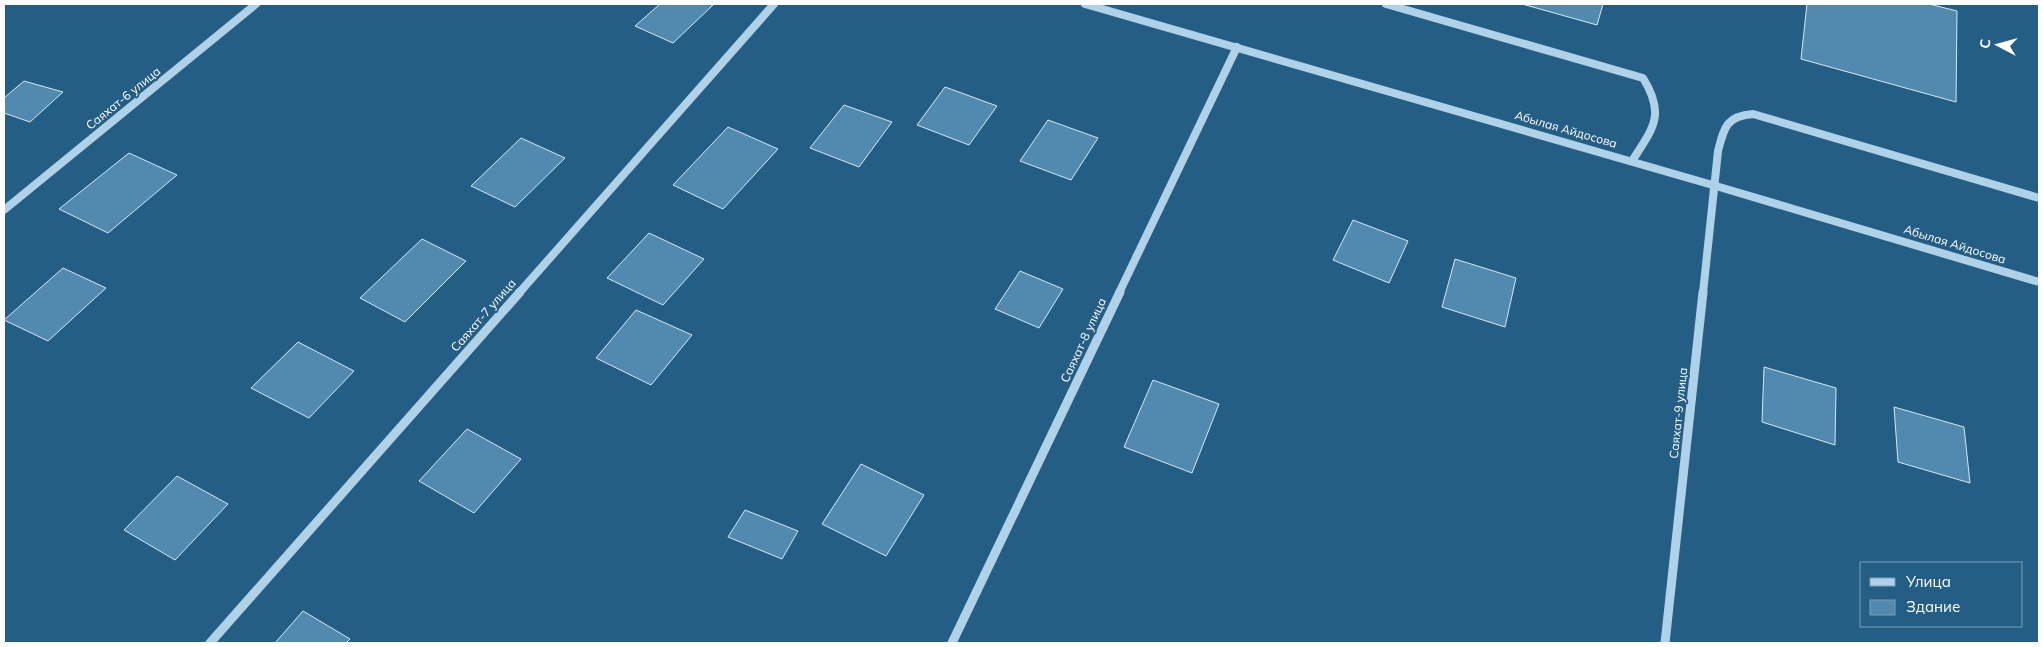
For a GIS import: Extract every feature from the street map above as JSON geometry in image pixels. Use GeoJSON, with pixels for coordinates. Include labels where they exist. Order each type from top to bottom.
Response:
{"type":"FeatureCollection","features":[{"type":"Feature","properties":{"kind":"street","name":"Саяхат-6 улица"},"geometry":{"type":"LineString","coordinates":[[4,210],[256,4]]}},
{"type":"Feature","properties":{"kind":"street","name":"Саяхат-7 улица"},"geometry":{"type":"LineString","coordinates":[[210,643],[774,4]]}},
{"type":"Feature","properties":{"kind":"street","name":"Абылая Айдосова"},"geometry":{"type":"LineString","coordinates":[[1085,4],[1632,161],[2039,282]]}},
{"type":"Feature","properties":{"kind":"street"},"geometry":{"type":"LineString","coordinates":[[1386,4],[1643,78],[1655,95],[1658,117],[1632,161]]}},
{"type":"Feature","properties":{"kind":"street","name":"Саяхат-8 улица"},"geometry":{"type":"LineString","coordinates":[[952,643],[1237,47]]}},
{"type":"Feature","properties":{"kind":"street","name":"Саяхат-9 улица"},"geometry":{"type":"LineString","coordinates":[[1665,643],[1716,186],[1718,151],[1731,118],[1739,114],[1753,114],[2039,198]]}},
{"type":"Feature","properties":{"kind":"building"},"geometry":{"type":"Polygon","coordinates":[[[660,4],[713,5],[673,43],[635,26],[660,4]]]}},
{"type":"Feature","properties":{"kind":"building"},"geometry":{"type":"Polygon","coordinates":[[[1522,4],[1603,4],[1597,25],[1522,4]]]}},
{"type":"Feature","properties":{"kind":"building"},"geometry":{"type":"Polygon","coordinates":[[[1807,4],[1929,4],[1957,11],[1956,102],[1801,59],[1807,4]]]}},
{"type":"Feature","properties":{"kind":"building"},"geometry":{"type":"Polygon","coordinates":[[[24,81],[63,92],[30,122],[4,113],[4,98],[24,81]]]}},
{"type":"Feature","properties":{"kind":"building"},"geometry":{"type":"Polygon","coordinates":[[[945,87],[997,106],[969,145],[917,125],[945,87]]]}},
{"type":"Feature","properties":{"kind":"building"},"geometry":{"type":"Polygon","coordinates":[[[844,105],[892,122],[859,167],[810,148],[844,105]]]}},
{"type":"Feature","properties":{"kind":"building"},"geometry":{"type":"Polygon","coordinates":[[[1048,120],[1098,138],[1071,180],[1020,161],[1048,120]]]}},
{"type":"Feature","properties":{"kind":"building"},"geometry":{"type":"Polygon","coordinates":[[[728,127],[778,149],[723,209],[673,185],[728,127]]]}},
{"type":"Feature","properties":{"kind":"building"},"geometry":{"type":"Polygon","coordinates":[[[521,138],[565,158],[515,207],[471,186],[521,138]]]}},
{"type":"Feature","properties":{"kind":"building"},"geometry":{"type":"Polygon","coordinates":[[[129,153],[177,175],[108,233],[59,209],[129,153]]]}},
{"type":"Feature","properties":{"kind":"building"},"geometry":{"type":"Polygon","coordinates":[[[1353,220],[1408,241],[1389,283],[1333,260],[1353,220]]]}},
{"type":"Feature","properties":{"kind":"building"},"geometry":{"type":"Polygon","coordinates":[[[649,233],[704,259],[663,305],[607,278],[649,233]]]}},
{"type":"Feature","properties":{"kind":"building"},"geometry":{"type":"Polygon","coordinates":[[[422,239],[466,261],[405,322],[360,298],[422,239]]]}},
{"type":"Feature","properties":{"kind":"building"},"geometry":{"type":"Polygon","coordinates":[[[1455,259],[1516,278],[1505,327],[1442,307],[1455,259]]]}},
{"type":"Feature","properties":{"kind":"building"},"geometry":{"type":"Polygon","coordinates":[[[63,268],[106,288],[48,341],[4,320],[63,268]]]}},
{"type":"Feature","properties":{"kind":"building"},"geometry":{"type":"Polygon","coordinates":[[[1020,271],[1063,289],[1039,328],[995,309],[1020,271]]]}},
{"type":"Feature","properties":{"kind":"building"},"geometry":{"type":"Polygon","coordinates":[[[636,310],[692,335],[651,385],[596,358],[636,310]]]}},
{"type":"Feature","properties":{"kind":"building"},"geometry":{"type":"Polygon","coordinates":[[[298,342],[354,371],[309,418],[251,388],[298,342]]]}},
{"type":"Feature","properties":{"kind":"building"},"geometry":{"type":"Polygon","coordinates":[[[1764,367],[1836,388],[1835,445],[1762,422],[1764,367]]]}},
{"type":"Feature","properties":{"kind":"building"},"geometry":{"type":"Polygon","coordinates":[[[1153,380],[1219,404],[1192,473],[1124,447],[1153,380]]]}},
{"type":"Feature","properties":{"kind":"building"},"geometry":{"type":"Polygon","coordinates":[[[1894,407],[1964,427],[1970,483],[1898,462],[1894,407]]]}},
{"type":"Feature","properties":{"kind":"building"},"geometry":{"type":"Polygon","coordinates":[[[467,429],[521,459],[474,513],[419,481],[467,429]]]}},
{"type":"Feature","properties":{"kind":"building"},"geometry":{"type":"Polygon","coordinates":[[[861,464],[924,495],[886,556],[822,524],[861,464]]]}},
{"type":"Feature","properties":{"kind":"building"},"geometry":{"type":"Polygon","coordinates":[[[177,476],[228,504],[175,560],[124,530],[177,476]]]}},
{"type":"Feature","properties":{"kind":"building"},"geometry":{"type":"Polygon","coordinates":[[[745,510],[798,531],[782,559],[728,537],[745,510]]]}},
{"type":"Feature","properties":{"kind":"building"},"geometry":{"type":"Polygon","coordinates":[[[303,611],[350,639],[346,643],[275,643],[303,611]]]}}]}
